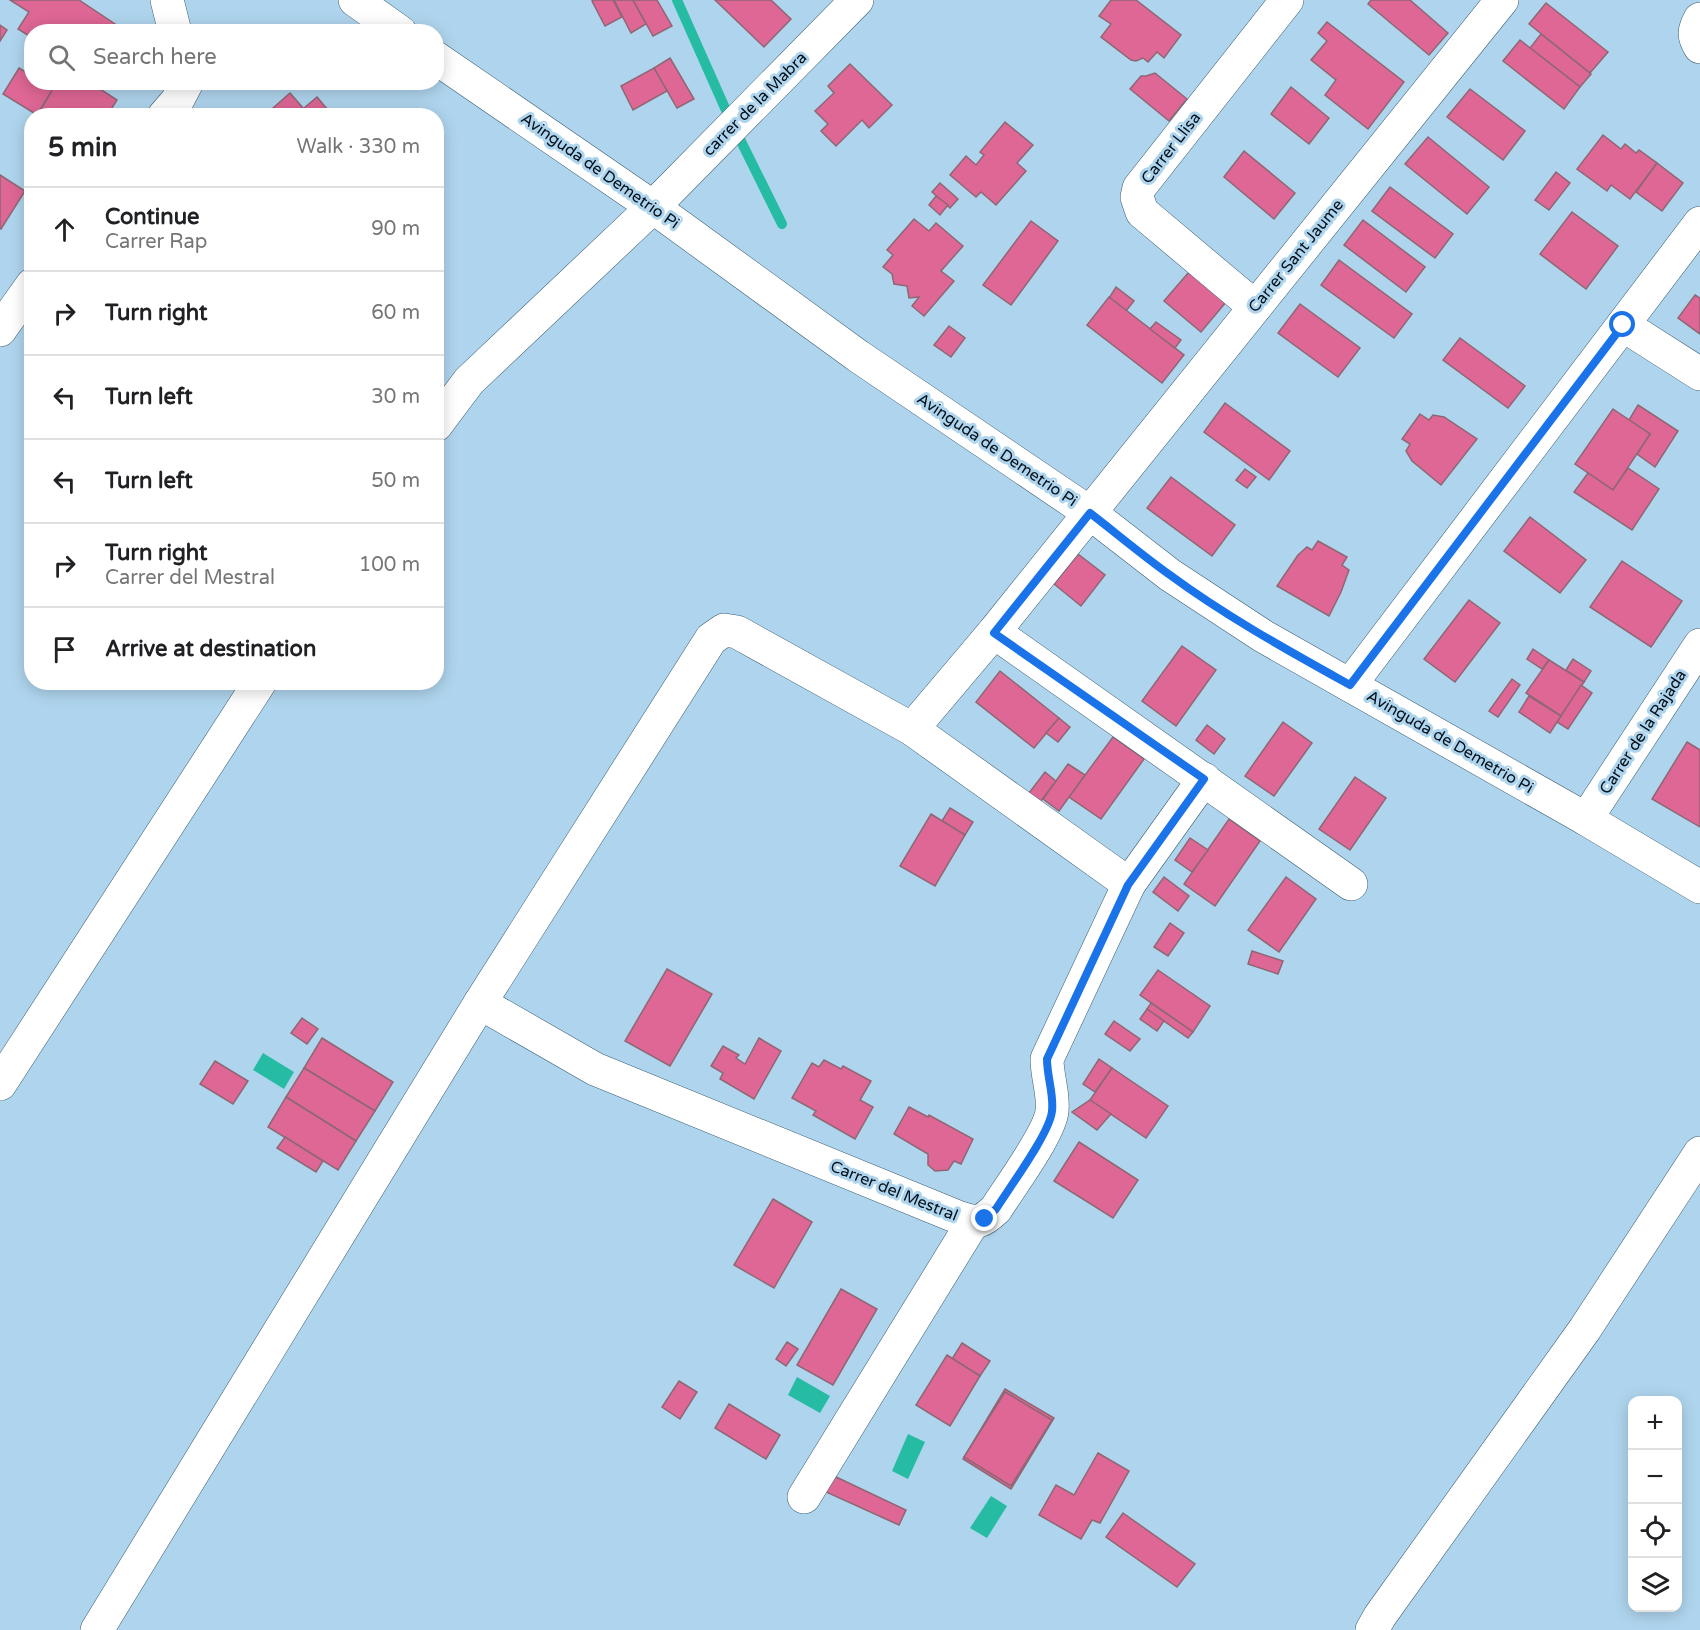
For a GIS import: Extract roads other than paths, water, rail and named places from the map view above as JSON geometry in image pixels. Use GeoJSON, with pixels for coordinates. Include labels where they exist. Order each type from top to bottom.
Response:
{"type":"FeatureCollection","features":[{"type":"Feature","properties":{"kind":"street"},"geometry":{"type":"LineString","coordinates":[[167,0],[173,24]]}},
{"type":"Feature","properties":{"kind":"street"},"geometry":{"type":"LineString","coordinates":[[355,0],[388,24]]}},
{"type":"Feature","properties":{"kind":"street","name":"carrer de la Mabra"},"geometry":{"type":"LineString","coordinates":[[444,414],[469,381],[653,207],[856,0]]}},
{"type":"Feature","properties":{"kind":"street","name":"Carrer Llisa"},"geometry":{"type":"LineString","coordinates":[[1255,307],[1142,212],[1137,197],[1139,188],[1287,0]]}},
{"type":"Feature","properties":{"kind":"street","name":"Carrer Sant Jaume"},"geometry":{"type":"LineString","coordinates":[[912,729],[994,633],[1502,0]]}},
{"type":"Feature","properties":{"kind":"street"},"geometry":{"type":"LineString","coordinates":[[1700,19],[1695,28],[1694,39],[1700,47]]}},
{"type":"Feature","properties":{"kind":"street","name":"Avinguda de Demetrio Pi"},"geometry":{"type":"LineString","coordinates":[[444,63],[653,207],[858,356],[1090,513],[1170,575],[1223,611],[1700,887]]}},
{"type":"Feature","properties":{"kind":"street"},"geometry":{"type":"LineString","coordinates":[[171,108],[183,90]]}},
{"type":"Feature","properties":{"kind":"street"},"geometry":{"type":"LineString","coordinates":[[1350,685],[1700,223]]}},
{"type":"Feature","properties":{"kind":"street"},"geometry":{"type":"LineString","coordinates":[[0,330],[24,296]]}},
{"type":"Feature","properties":{"kind":"street"},"geometry":{"type":"LineString","coordinates":[[1623,325],[1700,374]]}},
{"type":"Feature","properties":{"kind":"street"},"geometry":{"type":"LineString","coordinates":[[97,1630],[480,1003],[711,639],[724,630],[737,632],[912,729],[1128,885]]}},
{"type":"Feature","properties":{"kind":"street"},"geometry":{"type":"LineString","coordinates":[[994,633],[1351,884]]}},
{"type":"Feature","properties":{"kind":"street","name":"Carrer de la Rajada"},"geometry":{"type":"LineString","coordinates":[[1586,819],[1700,645]]}},
{"type":"Feature","properties":{"kind":"street"},"geometry":{"type":"LineString","coordinates":[[0,1084],[255,690]]}},
{"type":"Feature","properties":{"kind":"street","name":"Carrer del Mestral"},"geometry":{"type":"LineString","coordinates":[[480,1003],[595,1069],[973,1222],[985,1219],[996,1209],[1048,1128],[1052,1112],[1052,1095],[1047,1074],[1047,1059],[1128,885],[1204,779]]}},
{"type":"Feature","properties":{"kind":"street"},"geometry":{"type":"LineString","coordinates":[[1372,1630],[1585,1329],[1700,1153]]}},
{"type":"Feature","properties":{"kind":"street"},"geometry":{"type":"LineString","coordinates":[[804,1497],[973,1222]]}},
{"type":"Feature","properties":{"kind":"waterway"},"geometry":{"type":"LineString","coordinates":[[677,0],[729,117],[782,224]]}}]}
